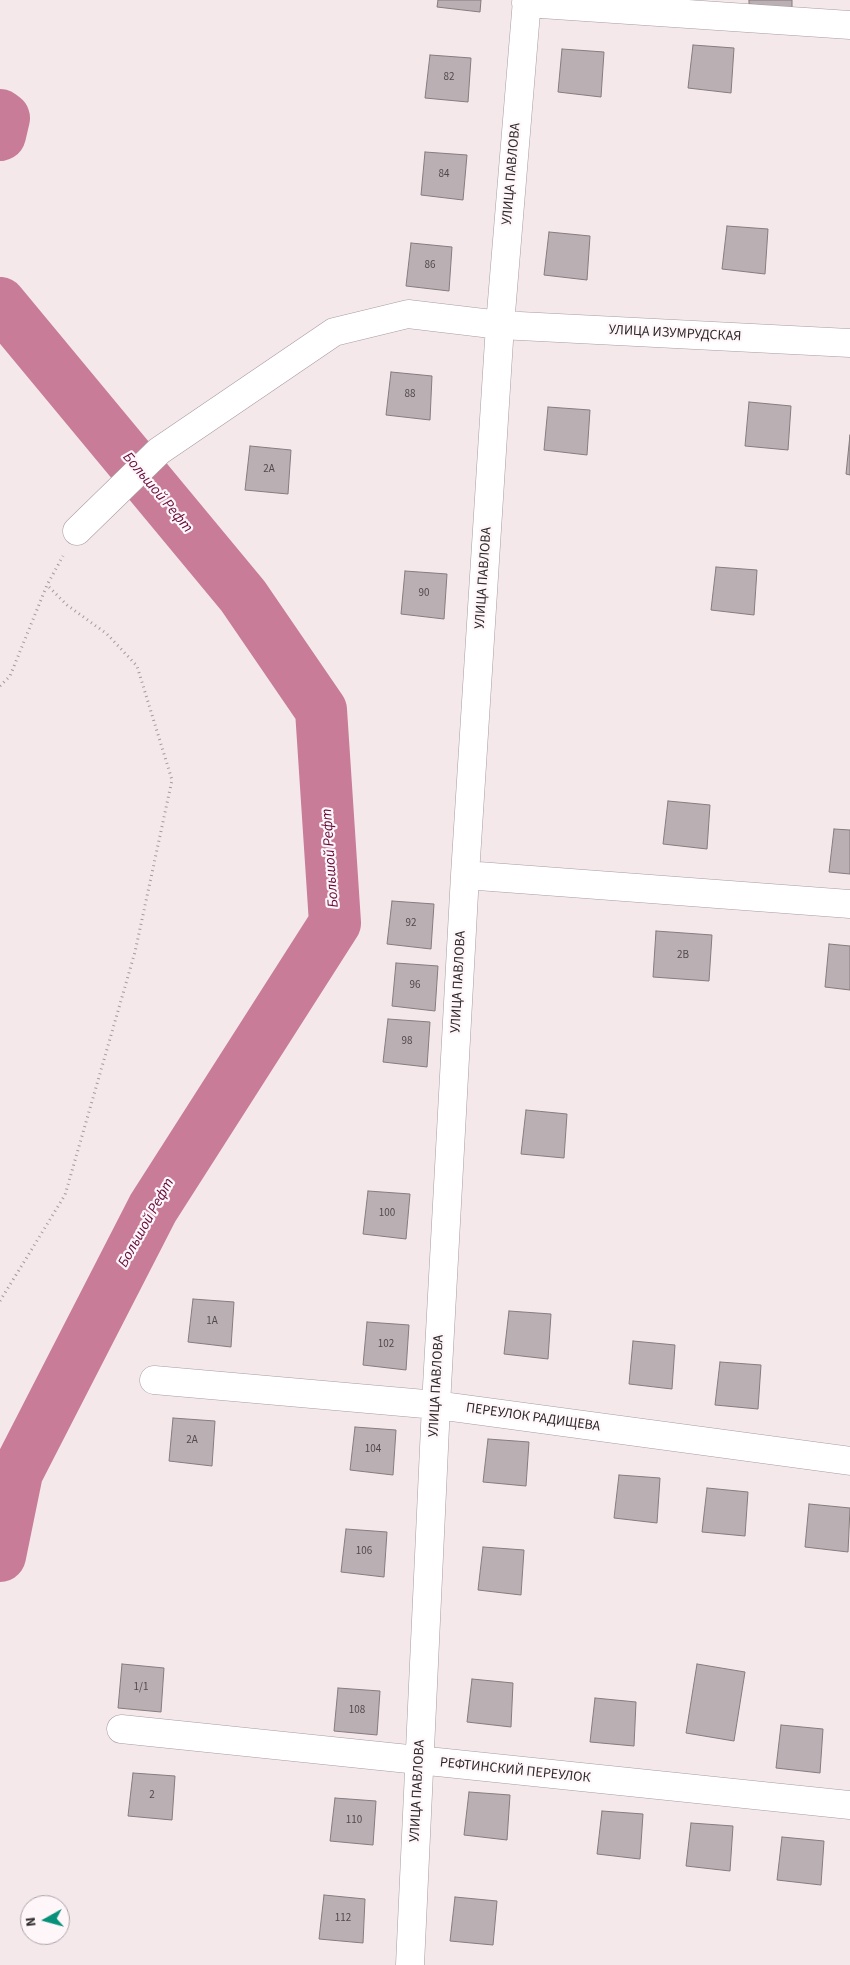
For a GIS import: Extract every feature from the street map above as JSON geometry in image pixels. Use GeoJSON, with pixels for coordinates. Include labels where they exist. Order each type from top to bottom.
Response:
{"type":"FeatureCollection","features":[{"type":"Feature","properties":{"kind":"street"},"geometry":{"type":"LineString","coordinates":[[526,1],[850,25]]}},
{"type":"Feature","properties":{"kind":"street","name":"УЛИЦА ПАВЛОВА"},"geometry":{"type":"LineString","coordinates":[[410,1965],[436,1405],[465,875],[500,325],[526,1]]}},
{"type":"Feature","properties":{"kind":"street","name":"УЛИЦА ИЗУМРУДСКАЯ"},"geometry":{"type":"LineString","coordinates":[[77,531],[159,451],[334,332],[408,314],[500,325],[850,343]]}},
{"type":"Feature","properties":{"kind":"street"},"geometry":{"type":"LineString","coordinates":[[465,875],[850,904]]}},
{"type":"Feature","properties":{"kind":"street","name":"ПЕРЕУЛОК РАДИЩЕВА"},"geometry":{"type":"LineString","coordinates":[[154,1380],[436,1405],[850,1461]]}},
{"type":"Feature","properties":{"kind":"street","name":"РЕФТИНСКИЙ ПЕРЕУЛОК"},"geometry":{"type":"LineString","coordinates":[[121,1729],[850,1805]]}},
{"type":"Feature","properties":{"kind":"path"},"geometry":{"type":"LineString","coordinates":[[0,686],[10,676],[47,585],[77,531]]}},
{"type":"Feature","properties":{"kind":"path"},"geometry":{"type":"LineString","coordinates":[[0,1301],[65,1194],[134,952],[172,780],[137,666],[107,634],[67,605],[47,585]]}},
{"type":"Feature","properties":{"kind":"building"},"geometry":{"type":"Polygon","coordinates":[[[438,0],[481,0],[480,12],[437,7],[438,0]]]}},
{"type":"Feature","properties":{"kind":"building"},"geometry":{"type":"Polygon","coordinates":[[[749,0],[792,0],[792,9],[749,4],[749,0]]]}},
{"type":"Feature","properties":{"kind":"building"},"geometry":{"type":"Polygon","coordinates":[[[693,45],[734,48],[731,93],[688,88],[693,45]]]}},
{"type":"Feature","properties":{"kind":"building"},"geometry":{"type":"Polygon","coordinates":[[[562,49],[604,52],[601,97],[558,92],[562,49]]]}},
{"type":"Feature","properties":{"kind":"building"},"geometry":{"type":"Polygon","coordinates":[[[430,55],[471,58],[468,102],[425,98],[430,55]]]}},
{"type":"Feature","properties":{"kind":"building"},"geometry":{"type":"Polygon","coordinates":[[[425,152],[467,155],[463,200],[421,195],[425,152]]]}},
{"type":"Feature","properties":{"kind":"building"},"geometry":{"type":"Polygon","coordinates":[[[727,226],[768,229],[765,274],[722,269],[727,226]]]}},
{"type":"Feature","properties":{"kind":"building"},"geometry":{"type":"Polygon","coordinates":[[[549,232],[590,236],[587,280],[544,275],[549,232]]]}},
{"type":"Feature","properties":{"kind":"building"},"geometry":{"type":"Polygon","coordinates":[[[411,243],[452,247],[449,291],[406,286],[411,243]]]}},
{"type":"Feature","properties":{"kind":"building"},"geometry":{"type":"Polygon","coordinates":[[[391,372],[432,376],[430,420],[386,415],[391,372]]]}},
{"type":"Feature","properties":{"kind":"building"},"geometry":{"type":"Polygon","coordinates":[[[749,402],[791,406],[788,450],[745,446],[749,402]]]}},
{"type":"Feature","properties":{"kind":"building"},"geometry":{"type":"Polygon","coordinates":[[[548,407],[590,410],[587,455],[544,450],[548,407]]]}},
{"type":"Feature","properties":{"kind":"building"},"geometry":{"type":"Polygon","coordinates":[[[850,435],[850,475],[846,474],[850,435]]]}},
{"type":"Feature","properties":{"kind":"building"},"geometry":{"type":"Polygon","coordinates":[[[250,446],[291,450],[288,494],[245,490],[250,446]]]}},
{"type":"Feature","properties":{"kind":"building"},"geometry":{"type":"Polygon","coordinates":[[[716,567],[757,570],[754,615],[711,610],[716,567]]]}},
{"type":"Feature","properties":{"kind":"building"},"geometry":{"type":"Polygon","coordinates":[[[405,571],[447,574],[444,619],[401,614],[405,571]]]}},
{"type":"Feature","properties":{"kind":"building"},"geometry":{"type":"Polygon","coordinates":[[[668,801],[710,805],[707,849],[663,844],[668,801]]]}},
{"type":"Feature","properties":{"kind":"building"},"geometry":{"type":"Polygon","coordinates":[[[834,829],[850,830],[850,874],[829,872],[834,829]]]}},
{"type":"Feature","properties":{"kind":"building"},"geometry":{"type":"Polygon","coordinates":[[[392,901],[434,904],[431,949],[387,944],[392,901]]]}},
{"type":"Feature","properties":{"kind":"building"},"geometry":{"type":"Polygon","coordinates":[[[656,931],[712,935],[709,981],[653,977],[656,931]]]}},
{"type":"Feature","properties":{"kind":"building"},"geometry":{"type":"Polygon","coordinates":[[[829,944],[850,946],[850,990],[825,987],[829,944]]]}},
{"type":"Feature","properties":{"kind":"building"},"geometry":{"type":"Polygon","coordinates":[[[396,963],[438,966],[435,1011],[392,1006],[396,963]]]}},
{"type":"Feature","properties":{"kind":"building"},"geometry":{"type":"Polygon","coordinates":[[[388,1019],[430,1022],[427,1067],[383,1062],[388,1019]]]}},
{"type":"Feature","properties":{"kind":"building"},"geometry":{"type":"Polygon","coordinates":[[[526,1110],[567,1114],[564,1158],[521,1154],[526,1110]]]}},
{"type":"Feature","properties":{"kind":"building"},"geometry":{"type":"Polygon","coordinates":[[[368,1191],[410,1194],[406,1239],[363,1234],[368,1191]]]}},
{"type":"Feature","properties":{"kind":"building"},"geometry":{"type":"Polygon","coordinates":[[[193,1299],[234,1302],[231,1347],[188,1342],[193,1299]]]}},
{"type":"Feature","properties":{"kind":"building"},"geometry":{"type":"Polygon","coordinates":[[[509,1311],[551,1314],[548,1359],[504,1354],[509,1311]]]}},
{"type":"Feature","properties":{"kind":"building"},"geometry":{"type":"Polygon","coordinates":[[[367,1322],[409,1325],[406,1370],[363,1365],[367,1322]]]}},
{"type":"Feature","properties":{"kind":"building"},"geometry":{"type":"Polygon","coordinates":[[[633,1341],[675,1345],[672,1389],[629,1384],[633,1341]]]}},
{"type":"Feature","properties":{"kind":"building"},"geometry":{"type":"Polygon","coordinates":[[[720,1362],[761,1365],[758,1409],[715,1405],[720,1362]]]}},
{"type":"Feature","properties":{"kind":"building"},"geometry":{"type":"Polygon","coordinates":[[[173,1418],[215,1421],[212,1466],[169,1461],[173,1418]]]}},
{"type":"Feature","properties":{"kind":"building"},"geometry":{"type":"Polygon","coordinates":[[[355,1427],[396,1430],[393,1475],[350,1470],[355,1427]]]}},
{"type":"Feature","properties":{"kind":"building"},"geometry":{"type":"Polygon","coordinates":[[[488,1439],[529,1442],[526,1486],[483,1482],[488,1439]]]}},
{"type":"Feature","properties":{"kind":"building"},"geometry":{"type":"Polygon","coordinates":[[[619,1475],[660,1478],[657,1523],[614,1518],[619,1475]]]}},
{"type":"Feature","properties":{"kind":"building"},"geometry":{"type":"Polygon","coordinates":[[[707,1488],[748,1492],[745,1536],[702,1532],[707,1488]]]}},
{"type":"Feature","properties":{"kind":"building"},"geometry":{"type":"Polygon","coordinates":[[[809,1504],[850,1508],[848,1552],[805,1547],[809,1504]]]}},
{"type":"Feature","properties":{"kind":"building"},"geometry":{"type":"Polygon","coordinates":[[[346,1529],[387,1532],[384,1577],[341,1572],[346,1529]]]}},
{"type":"Feature","properties":{"kind":"building"},"geometry":{"type":"Polygon","coordinates":[[[483,1547],[524,1550],[521,1595],[478,1590],[483,1547]]]}},
{"type":"Feature","properties":{"kind":"building"},"geometry":{"type":"Polygon","coordinates":[[[122,1664],[164,1668],[161,1712],[118,1708],[122,1664]]]}},
{"type":"Feature","properties":{"kind":"building"},"geometry":{"type":"Polygon","coordinates":[[[697,1664],[745,1672],[734,1741],[686,1733],[697,1664]]]}},
{"type":"Feature","properties":{"kind":"building"},"geometry":{"type":"Polygon","coordinates":[[[472,1679],[513,1683],[511,1727],[467,1722],[472,1679]]]}},
{"type":"Feature","properties":{"kind":"building"},"geometry":{"type":"Polygon","coordinates":[[[338,1688],[380,1691],[377,1735],[334,1731],[338,1688]]]}},
{"type":"Feature","properties":{"kind":"building"},"geometry":{"type":"Polygon","coordinates":[[[595,1698],[636,1702],[634,1746],[590,1742],[595,1698]]]}},
{"type":"Feature","properties":{"kind":"building"},"geometry":{"type":"Polygon","coordinates":[[[781,1725],[823,1729],[820,1773],[776,1768],[781,1725]]]}},
{"type":"Feature","properties":{"kind":"building"},"geometry":{"type":"Polygon","coordinates":[[[133,1773],[175,1776],[172,1820],[128,1816],[133,1773]]]}},
{"type":"Feature","properties":{"kind":"building"},"geometry":{"type":"Polygon","coordinates":[[[469,1792],[510,1795],[507,1840],[464,1835],[469,1792]]]}},
{"type":"Feature","properties":{"kind":"building"},"geometry":{"type":"Polygon","coordinates":[[[335,1798],[376,1801],[373,1845],[330,1841],[335,1798]]]}},
{"type":"Feature","properties":{"kind":"building"},"geometry":{"type":"Polygon","coordinates":[[[602,1811],[643,1814],[640,1859],[597,1854],[602,1811]]]}},
{"type":"Feature","properties":{"kind":"building"},"geometry":{"type":"Polygon","coordinates":[[[691,1823],[733,1826],[730,1871],[686,1866],[691,1823]]]}},
{"type":"Feature","properties":{"kind":"building"},"geometry":{"type":"Polygon","coordinates":[[[782,1837],[824,1841],[821,1885],[777,1880],[782,1837]]]}},
{"type":"Feature","properties":{"kind":"building"},"geometry":{"type":"Polygon","coordinates":[[[324,1895],[365,1899],[363,1943],[319,1939],[324,1895]]]}},
{"type":"Feature","properties":{"kind":"building"},"geometry":{"type":"Polygon","coordinates":[[[455,1897],[497,1901],[493,1945],[450,1941],[455,1897]]]}},
{"type":"Feature","properties":{"kind":"waterway","name":"Большой Рефт"},"geometry":{"type":"LineString","coordinates":[[0,115],[4,118],[0,135]]}},
{"type":"Feature","properties":{"kind":"waterway","name":"Большой Рефт"},"geometry":{"type":"LineString","coordinates":[[0,303],[243,596],[321,710],[335,923],[153,1208],[17,1473],[0,1556]]}}]}
